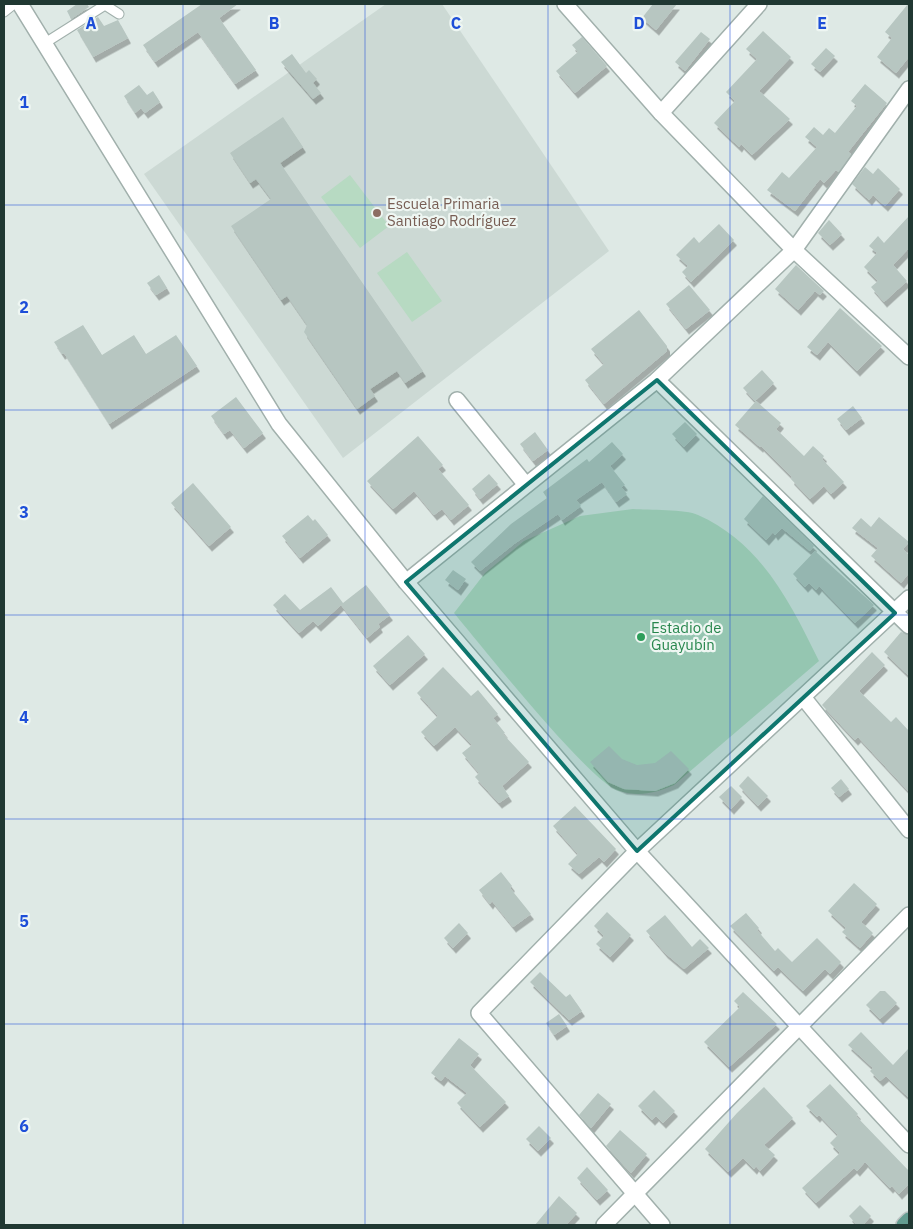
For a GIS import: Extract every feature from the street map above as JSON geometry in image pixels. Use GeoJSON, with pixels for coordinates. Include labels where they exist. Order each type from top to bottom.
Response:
{"type":"FeatureCollection","features":[{"type":"Feature","properties":{"kind":"main road"},"geometry":{"type":"LineString","coordinates":[[904,1225],[909,1220]]}},
{"type":"Feature","properties":{"kind":"street"},"geometry":{"type":"LineString","coordinates":[[20,4],[279,424],[406,582],[637,851],[909,1145]]}},
{"type":"Feature","properties":{"kind":"street"},"geometry":{"type":"LineString","coordinates":[[565,4],[661,113],[794,250],[909,357]]}},
{"type":"Feature","properties":{"kind":"street"},"geometry":{"type":"LineString","coordinates":[[661,113],[759,4]]}},
{"type":"Feature","properties":{"kind":"street"},"geometry":{"type":"LineString","coordinates":[[406,582],[656,380],[794,250],[909,90]]}},
{"type":"Feature","properties":{"kind":"street"},"geometry":{"type":"LineString","coordinates":[[656,380],[909,626]]}},
{"type":"Feature","properties":{"kind":"street"},"geometry":{"type":"LineString","coordinates":[[457,400],[526,485]]}},
{"type":"Feature","properties":{"kind":"street"},"geometry":{"type":"LineString","coordinates":[[662,1225],[479,1013],[637,851],[909,598]]}},
{"type":"Feature","properties":{"kind":"street"},"geometry":{"type":"LineString","coordinates":[[802,697],[909,830]]}},
{"type":"Feature","properties":{"kind":"street"},"geometry":{"type":"LineString","coordinates":[[604,1225],[636,1195],[909,915]]}},
{"type":"Feature","properties":{"kind":"lane"},"geometry":{"type":"LineString","coordinates":[[4,12],[14,4]]}},
{"type":"Feature","properties":{"kind":"lane"},"geometry":{"type":"LineString","coordinates":[[45,43],[105,5],[119,14]]}},
{"type":"Feature","properties":{"kind":"highlighted area"},"geometry":{"type":"Polygon","coordinates":[[[657,380],[895,613],[637,851],[406,582],[657,380]]]}},
{"type":"Feature","properties":{"kind":"shaded area","name":"Escuela Primaria Santiago Rodríguez"},"geometry":{"type":"Polygon","coordinates":[[[386,4],[442,4],[609,251],[343,458],[144,174],[386,4]]]}},
{"type":"Feature","properties":{"kind":"green space"},"geometry":{"type":"Polygon","coordinates":[[[350,175],[389,226],[360,248],[321,197],[350,175]]]}},
{"type":"Feature","properties":{"kind":"green space"},"geometry":{"type":"Polygon","coordinates":[[[407,252],[442,301],[412,322],[377,273],[407,252]]]}},
{"type":"Feature","properties":{"kind":"green space","name":"Estadio de Guayubín"},"geometry":{"type":"Polygon","coordinates":[[[633,509],[692,513],[720,527],[739,541],[756,558],[785,596],[819,661],[674,785],[641,794],[619,791],[605,783],[585,764],[535,711],[454,613],[485,573],[524,541],[580,516],[633,509]]]}},
{"type":"Feature","properties":{"kind":"building"},"geometry":{"type":"Polygon","coordinates":[[[77,4],[87,4],[89,7],[71,19],[67,11],[77,4]]]}},
{"type":"Feature","properties":{"kind":"building"},"geometry":{"type":"Polygon","coordinates":[[[202,4],[238,4],[219,18],[256,70],[235,84],[198,32],[155,62],[143,45],[202,4]]]}},
{"type":"Feature","properties":{"kind":"building"},"geometry":{"type":"Polygon","coordinates":[[[653,4],[677,4],[656,30],[642,18],[653,4]]]}},
{"type":"Feature","properties":{"kind":"building"},"geometry":{"type":"Polygon","coordinates":[[[908,4],[909,57],[896,73],[877,57],[892,38],[885,32],[908,4]]]}},
{"type":"Feature","properties":{"kind":"building"},"geometry":{"type":"Polygon","coordinates":[[[98,17],[104,26],[118,20],[128,38],[93,57],[77,30],[98,17]]]}},
{"type":"Feature","properties":{"kind":"building"},"geometry":{"type":"Polygon","coordinates":[[[763,31],[791,57],[759,91],[790,119],[752,155],[741,144],[739,147],[714,123],[735,101],[726,92],[757,59],[746,49],[763,31]]]}},
{"type":"Feature","properties":{"kind":"building"},"geometry":{"type":"Polygon","coordinates":[[[701,32],[710,39],[685,71],[675,62],[701,32]]]}},
{"type":"Feature","properties":{"kind":"building"},"geometry":{"type":"Polygon","coordinates":[[[582,37],[607,66],[575,93],[556,71],[578,52],[572,45],[582,37]]]}},
{"type":"Feature","properties":{"kind":"building"},"geometry":{"type":"Polygon","coordinates":[[[826,48],[835,56],[820,72],[811,64],[826,48]]]}},
{"type":"Feature","properties":{"kind":"building"},"geometry":{"type":"Polygon","coordinates":[[[292,54],[306,73],[309,70],[317,79],[313,83],[321,93],[313,99],[281,62],[292,54]]]}},
{"type":"Feature","properties":{"kind":"building"},"geometry":{"type":"Polygon","coordinates":[[[865,84],[887,103],[848,152],[851,154],[839,172],[836,170],[824,183],[820,179],[795,211],[767,190],[782,172],[789,178],[817,147],[805,137],[814,127],[823,135],[829,128],[835,133],[857,106],[851,101],[865,84]]]}},
{"type":"Feature","properties":{"kind":"building"},"geometry":{"type":"Polygon","coordinates":[[[139,85],[147,95],[153,91],[160,102],[145,113],[141,108],[135,113],[124,96],[139,85]]]}},
{"type":"Feature","properties":{"kind":"building"},"geometry":{"type":"Polygon","coordinates":[[[283,117],[303,147],[280,163],[423,371],[405,383],[397,371],[370,389],[375,396],[357,409],[304,332],[307,325],[287,296],[281,300],[231,226],[271,199],[256,179],[250,183],[230,153],[283,117]]]}},
{"type":"Feature","properties":{"kind":"building"},"geometry":{"type":"Polygon","coordinates":[[[865,167],[873,174],[878,168],[900,189],[885,206],[873,195],[869,200],[852,184],[865,167]]]}},
{"type":"Feature","properties":{"kind":"building"},"geometry":{"type":"Polygon","coordinates":[[[909,216],[909,248],[893,265],[907,281],[884,302],[871,287],[878,281],[864,267],[877,253],[869,246],[878,236],[884,243],[909,216]]]}},
{"type":"Feature","properties":{"kind":"building"},"geometry":{"type":"Polygon","coordinates":[[[829,220],[842,234],[830,245],[818,233],[829,220]]]}},
{"type":"Feature","properties":{"kind":"building"},"geometry":{"type":"Polygon","coordinates":[[[719,224],[734,240],[691,282],[682,272],[688,266],[676,255],[694,237],[699,243],[719,224]]]}},
{"type":"Feature","properties":{"kind":"building"},"geometry":{"type":"Polygon","coordinates":[[[796,265],[824,291],[820,295],[815,291],[798,310],[775,289],[796,265]]]}},
{"type":"Feature","properties":{"kind":"building"},"geometry":{"type":"Polygon","coordinates":[[[159,275],[167,288],[156,295],[147,283],[159,275]]]}},
{"type":"Feature","properties":{"kind":"building"},"geometry":{"type":"Polygon","coordinates":[[[689,285],[710,310],[686,329],[666,304],[689,285]]]}},
{"type":"Feature","properties":{"kind":"building"},"geometry":{"type":"Polygon","coordinates":[[[840,308],[882,346],[857,371],[828,342],[817,355],[807,347],[840,308]]]}},
{"type":"Feature","properties":{"kind":"building"},"geometry":{"type":"Polygon","coordinates":[[[639,310],[667,346],[667,351],[604,404],[585,380],[604,364],[591,349],[639,310]]]}},
{"type":"Feature","properties":{"kind":"building"},"geometry":{"type":"Polygon","coordinates":[[[83,325],[102,355],[134,335],[146,354],[176,335],[197,366],[109,424],[64,353],[62,354],[54,342],[83,325]]]}},
{"type":"Feature","properties":{"kind":"building"},"geometry":{"type":"Polygon","coordinates":[[[762,370],[774,383],[755,401],[743,388],[762,370]]]}},
{"type":"Feature","properties":{"kind":"building"},"geometry":{"type":"Polygon","coordinates":[[[236,397],[263,433],[244,448],[230,430],[224,434],[211,416],[236,397]]]}},
{"type":"Feature","properties":{"kind":"building"},"geometry":{"type":"Polygon","coordinates":[[[756,401],[781,423],[776,429],[804,456],[813,446],[824,456],[822,459],[844,482],[831,494],[824,486],[810,499],[791,479],[792,477],[761,446],[735,425],[756,401]]]}},
{"type":"Feature","properties":{"kind":"building"},"geometry":{"type":"Polygon","coordinates":[[[853,406],[862,418],[846,430],[837,419],[853,406]]]}},
{"type":"Feature","properties":{"kind":"building"},"geometry":{"type":"Polygon","coordinates":[[[685,422],[697,434],[684,447],[672,434],[685,422]]]}},
{"type":"Feature","properties":{"kind":"building"},"geometry":{"type":"Polygon","coordinates":[[[535,432],[548,450],[533,461],[520,444],[535,432]]]}},
{"type":"Feature","properties":{"kind":"building"},"geometry":{"type":"Polygon","coordinates":[[[418,436],[443,465],[438,469],[469,505],[451,520],[442,509],[434,515],[414,491],[393,509],[367,481],[418,436]]]}},
{"type":"Feature","properties":{"kind":"building"},"geometry":{"type":"Polygon","coordinates":[[[612,442],[623,454],[610,466],[625,485],[621,487],[627,494],[616,502],[602,482],[576,500],[581,506],[562,520],[558,514],[514,544],[480,571],[471,562],[511,524],[547,498],[543,492],[587,459],[589,462],[612,442]]]}},
{"type":"Feature","properties":{"kind":"building"},"geometry":{"type":"Polygon","coordinates":[[[489,474],[498,484],[480,499],[472,489],[489,474]]]}},
{"type":"Feature","properties":{"kind":"building"},"geometry":{"type":"Polygon","coordinates":[[[193,483],[231,527],[209,546],[171,503],[193,483]]]}},
{"type":"Feature","properties":{"kind":"building"},"geometry":{"type":"Polygon","coordinates":[[[763,496],[814,546],[810,551],[782,528],[775,535],[773,532],[766,540],[744,519],[763,496]]]}},
{"type":"Feature","properties":{"kind":"building"},"geometry":{"type":"Polygon","coordinates":[[[308,515],[313,521],[315,519],[328,535],[300,558],[282,536],[308,515]]]}},
{"type":"Feature","properties":{"kind":"building"},"geometry":{"type":"Polygon","coordinates":[[[879,517],[909,542],[903,549],[909,555],[909,573],[901,583],[871,556],[878,548],[852,528],[861,518],[871,527],[879,517]]]}},
{"type":"Feature","properties":{"kind":"building"},"geometry":{"type":"Polygon","coordinates":[[[815,551],[874,605],[855,623],[819,586],[816,590],[809,583],[805,587],[793,574],[815,551]]]}},
{"type":"Feature","properties":{"kind":"building"},"geometry":{"type":"Polygon","coordinates":[[[453,570],[466,579],[458,590],[445,580],[453,570]]]}},
{"type":"Feature","properties":{"kind":"building"},"geometry":{"type":"Polygon","coordinates":[[[366,585],[390,615],[378,624],[380,627],[367,638],[341,605],[318,626],[313,621],[299,633],[273,605],[285,594],[300,610],[331,587],[343,603],[366,585]]]}},
{"type":"Feature","properties":{"kind":"building"},"geometry":{"type":"Polygon","coordinates":[[[901,632],[909,635],[909,676],[884,652],[901,632]]]}},
{"type":"Feature","properties":{"kind":"building"},"geometry":{"type":"Polygon","coordinates":[[[408,635],[425,654],[390,685],[373,666],[408,635]]]}},
{"type":"Feature","properties":{"kind":"building"},"geometry":{"type":"Polygon","coordinates":[[[872,652],[885,665],[859,691],[891,722],[896,717],[909,731],[909,792],[858,737],[855,740],[822,705],[872,652]]]}},
{"type":"Feature","properties":{"kind":"building"},"geometry":{"type":"Polygon","coordinates":[[[443,667],[471,696],[478,690],[498,714],[493,718],[505,733],[503,734],[529,762],[502,786],[509,796],[499,803],[475,777],[479,773],[462,753],[472,745],[455,727],[434,746],[421,732],[438,716],[417,693],[443,667]]]}},
{"type":"Feature","properties":{"kind":"building"},"geometry":{"type":"Polygon","coordinates":[[[609,746],[622,759],[637,765],[655,763],[671,751],[689,769],[675,783],[655,791],[624,789],[608,782],[590,762],[609,746]]]}},
{"type":"Feature","properties":{"kind":"building"},"geometry":{"type":"Polygon","coordinates":[[[748,776],[768,796],[758,806],[739,786],[748,776]]]}},
{"type":"Feature","properties":{"kind":"building"},"geometry":{"type":"Polygon","coordinates":[[[841,779],[849,789],[839,797],[831,788],[841,779]]]}},
{"type":"Feature","properties":{"kind":"building"},"geometry":{"type":"Polygon","coordinates":[[[731,786],[742,797],[731,809],[719,797],[731,786]]]}},
{"type":"Feature","properties":{"kind":"building"},"geometry":{"type":"Polygon","coordinates":[[[575,806],[616,849],[604,862],[599,857],[579,874],[568,864],[578,854],[553,826],[575,806]]]}},
{"type":"Feature","properties":{"kind":"building"},"geometry":{"type":"Polygon","coordinates":[[[501,872],[512,886],[510,888],[531,914],[513,927],[492,901],[490,904],[479,890],[501,872]]]}},
{"type":"Feature","properties":{"kind":"building"},"geometry":{"type":"Polygon","coordinates":[[[854,883],[877,904],[861,922],[873,933],[860,948],[842,932],[846,928],[828,911],[854,883]]]}},
{"type":"Feature","properties":{"kind":"building"},"geometry":{"type":"Polygon","coordinates":[[[607,912],[631,935],[610,957],[596,944],[604,936],[594,926],[607,912]]]}},
{"type":"Feature","properties":{"kind":"building"},"geometry":{"type":"Polygon","coordinates":[[[746,913],[759,928],[757,930],[775,951],[778,948],[792,962],[817,938],[841,962],[830,974],[825,969],[803,991],[778,967],[774,971],[730,926],[746,913]]]}},
{"type":"Feature","properties":{"kind":"building"},"geometry":{"type":"Polygon","coordinates":[[[665,915],[692,947],[700,939],[709,948],[684,969],[665,953],[646,931],[665,915]]]}},
{"type":"Feature","properties":{"kind":"building"},"geometry":{"type":"Polygon","coordinates":[[[459,923],[468,933],[453,948],[444,938],[459,923]]]}},
{"type":"Feature","properties":{"kind":"building"},"geometry":{"type":"Polygon","coordinates":[[[540,972],[566,997],[570,994],[582,1011],[569,1020],[530,982],[540,972]]]}},
{"type":"Feature","properties":{"kind":"building"},"geometry":{"type":"Polygon","coordinates":[[[880,991],[885,991],[897,1003],[880,1019],[866,1005],[880,991]]]}},
{"type":"Feature","properties":{"kind":"building"},"geometry":{"type":"Polygon","coordinates":[[[743,992],[777,1024],[729,1067],[704,1042],[740,1007],[734,1001],[743,992]]]}},
{"type":"Feature","properties":{"kind":"building"},"geometry":{"type":"Polygon","coordinates":[[[559,1014],[567,1026],[554,1035],[546,1023],[559,1014]]]}},
{"type":"Feature","properties":{"kind":"building"},"geometry":{"type":"Polygon","coordinates":[[[861,1032],[893,1065],[909,1048],[909,1098],[886,1076],[880,1081],[870,1071],[873,1068],[848,1045],[861,1032]]]}},
{"type":"Feature","properties":{"kind":"building"},"geometry":{"type":"Polygon","coordinates":[[[459,1038],[479,1054],[470,1065],[506,1102],[480,1127],[457,1103],[467,1093],[445,1076],[441,1081],[431,1073],[459,1038]]]}},
{"type":"Feature","properties":{"kind":"building"},"geometry":{"type":"Polygon","coordinates":[[[830,1084],[858,1114],[856,1116],[909,1171],[909,1184],[899,1194],[892,1186],[890,1188],[865,1162],[857,1171],[854,1168],[816,1203],[802,1188],[840,1153],[830,1143],[838,1135],[819,1115],[817,1117],[806,1106],[830,1084]]]}},
{"type":"Feature","properties":{"kind":"building"},"geometry":{"type":"Polygon","coordinates":[[[764,1087],[793,1118],[764,1145],[775,1155],[760,1171],[756,1166],[754,1169],[743,1158],[728,1172],[705,1149],[737,1113],[764,1087]]]}},
{"type":"Feature","properties":{"kind":"building"},"geometry":{"type":"Polygon","coordinates":[[[654,1090],[675,1111],[663,1123],[656,1116],[652,1120],[638,1106],[654,1090]]]}},
{"type":"Feature","properties":{"kind":"building"},"geometry":{"type":"Polygon","coordinates":[[[598,1093],[611,1104],[591,1128],[579,1115],[598,1093]]]}},
{"type":"Feature","properties":{"kind":"building"},"geometry":{"type":"Polygon","coordinates":[[[539,1126],[551,1138],[538,1151],[526,1139],[539,1126]]]}},
{"type":"Feature","properties":{"kind":"building"},"geometry":{"type":"Polygon","coordinates":[[[620,1130],[647,1154],[631,1173],[606,1146],[620,1130]]]}},
{"type":"Feature","properties":{"kind":"building"},"geometry":{"type":"Polygon","coordinates":[[[587,1167],[608,1190],[597,1200],[577,1178],[587,1167]]]}},
{"type":"Feature","properties":{"kind":"building"},"geometry":{"type":"Polygon","coordinates":[[[559,1196],[577,1213],[566,1225],[535,1225],[559,1196]]]}},
{"type":"Feature","properties":{"kind":"building"},"geometry":{"type":"Polygon","coordinates":[[[860,1205],[871,1216],[863,1225],[857,1225],[849,1216],[860,1205]]]}},
{"type":"Feature","properties":{"kind":"place","name":"Escuela Primaria Santiago Rodríguez"},"geometry":{"type":"Point","coordinates":[377,213]}},
{"type":"Feature","properties":{"kind":"place","name":"Estadio de Guayubín"},"geometry":{"type":"Point","coordinates":[641,637]}}]}
